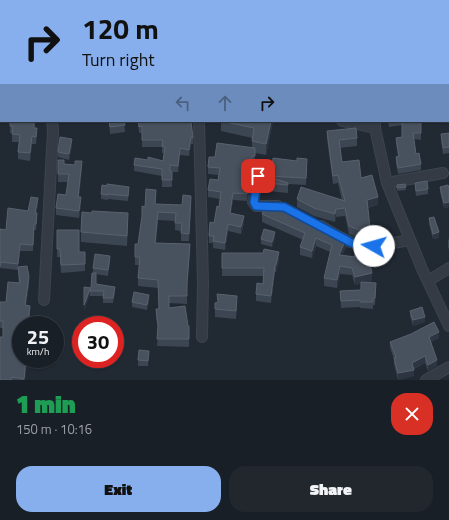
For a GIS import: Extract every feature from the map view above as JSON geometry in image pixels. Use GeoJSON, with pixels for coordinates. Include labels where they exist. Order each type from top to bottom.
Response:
{"type":"FeatureCollection","features":[{"type":"Feature","properties":{"kind":"street"},"geometry":{"type":"LineString","coordinates":[[44,300],[53,130],[52,122]]}},
{"type":"Feature","properties":{"kind":"street"},"geometry":{"type":"LineString","coordinates":[[199,122],[203,283],[202,337]]}},
{"type":"Feature","properties":{"kind":"street"},"geometry":{"type":"LineString","coordinates":[[353,122],[375,124],[387,183],[410,240],[449,326]]}},
{"type":"Feature","properties":{"kind":"street"},"geometry":{"type":"LineString","coordinates":[[387,183],[444,173]]}},
{"type":"Feature","properties":{"kind":"street"},"geometry":{"type":"LineString","coordinates":[[258,176],[254,202],[256,206],[284,207],[290,210]]}},
{"type":"Feature","properties":{"kind":"street"},"geometry":{"type":"LineString","coordinates":[[309,220],[352,243],[361,245],[374,246],[410,240]]}},
{"type":"Feature","properties":{"kind":"street"},"geometry":{"type":"LineString","coordinates":[[428,281],[449,268]]}},
{"type":"Feature","properties":{"kind":"street"},"geometry":{"type":"LineString","coordinates":[[426,380],[449,367]]}},
{"type":"Feature","properties":{"kind":"building"},"geometry":{"type":"Polygon","coordinates":[[[10,122],[34,122],[34,128],[37,128],[36,137],[32,136],[30,153],[18,152],[20,135],[12,134],[13,126],[10,126],[10,122]]]}},
{"type":"Feature","properties":{"kind":"building"},"geometry":{"type":"Polygon","coordinates":[[[109,122],[124,122],[125,125],[110,127],[109,122]]]}},
{"type":"Feature","properties":{"kind":"building"},"geometry":{"type":"Polygon","coordinates":[[[138,122],[191,122],[193,138],[191,137],[189,150],[180,148],[178,166],[170,165],[172,180],[162,180],[162,169],[134,165],[135,158],[148,160],[148,157],[163,161],[165,147],[162,146],[163,140],[142,140],[142,126],[139,127],[138,122]]]}},
{"type":"Feature","properties":{"kind":"building"},"geometry":{"type":"Polygon","coordinates":[[[226,122],[271,122],[266,144],[252,141],[254,128],[226,122]]]}},
{"type":"Feature","properties":{"kind":"building"},"geometry":{"type":"Polygon","coordinates":[[[402,122],[421,122],[421,133],[413,133],[416,154],[419,153],[421,164],[398,168],[396,157],[399,156],[396,138],[402,137],[402,122]]]}},
{"type":"Feature","properties":{"kind":"building"},"geometry":{"type":"Polygon","coordinates":[[[356,128],[357,138],[339,140],[342,162],[359,160],[361,178],[372,175],[378,197],[367,200],[370,227],[359,230],[349,226],[345,208],[336,209],[335,214],[314,208],[297,199],[301,187],[345,201],[338,175],[333,176],[327,131],[356,128]]]}},
{"type":"Feature","properties":{"kind":"building"},"geometry":{"type":"Polygon","coordinates":[[[449,133],[449,147],[443,148],[441,134],[449,133]]]}},
{"type":"Feature","properties":{"kind":"building"},"geometry":{"type":"Polygon","coordinates":[[[60,137],[72,139],[69,154],[58,152],[60,137]]]}},
{"type":"Feature","properties":{"kind":"building"},"geometry":{"type":"Polygon","coordinates":[[[217,143],[255,148],[255,156],[252,156],[252,168],[247,194],[233,193],[230,213],[244,216],[241,227],[228,224],[225,243],[213,241],[214,236],[209,236],[210,222],[214,223],[217,206],[219,207],[221,192],[208,190],[210,179],[218,180],[220,168],[208,167],[209,157],[215,157],[217,143]]]}},
{"type":"Feature","properties":{"kind":"building"},"geometry":{"type":"Polygon","coordinates":[[[273,158],[297,161],[297,158],[307,159],[306,178],[267,176],[268,167],[272,167],[273,158]]]}},
{"type":"Feature","properties":{"kind":"building"},"geometry":{"type":"Polygon","coordinates":[[[58,160],[64,160],[64,164],[75,165],[75,161],[82,161],[78,197],[81,197],[79,211],[56,208],[58,194],[66,195],[69,174],[58,174],[58,160]]]}},
{"type":"Feature","properties":{"kind":"building"},"geometry":{"type":"Polygon","coordinates":[[[267,176],[288,183],[288,185],[267,183],[267,176]]]}},
{"type":"Feature","properties":{"kind":"building"},"geometry":{"type":"Polygon","coordinates":[[[427,181],[428,189],[416,191],[415,183],[427,181]]]}},
{"type":"Feature","properties":{"kind":"building"},"geometry":{"type":"Polygon","coordinates":[[[107,184],[129,187],[128,196],[101,194],[102,185],[107,186],[107,184]]]}},
{"type":"Feature","properties":{"kind":"building"},"geometry":{"type":"Polygon","coordinates":[[[405,184],[406,187],[397,188],[397,185],[405,184]]]}},
{"type":"Feature","properties":{"kind":"building"},"geometry":{"type":"Polygon","coordinates":[[[448,185],[449,202],[444,203],[440,187],[448,185]]]}},
{"type":"Feature","properties":{"kind":"building"},"geometry":{"type":"Polygon","coordinates":[[[146,189],[156,190],[155,204],[182,205],[183,195],[191,196],[189,234],[181,233],[182,223],[175,223],[176,213],[158,212],[155,243],[190,244],[187,296],[169,296],[169,308],[185,306],[189,326],[189,339],[157,339],[158,326],[156,309],[159,309],[158,280],[138,278],[140,257],[135,257],[135,244],[138,244],[142,206],[145,207],[146,189]]]}},
{"type":"Feature","properties":{"kind":"building"},"geometry":{"type":"Polygon","coordinates":[[[31,197],[38,198],[35,213],[37,213],[36,224],[34,224],[33,245],[20,244],[18,264],[0,262],[0,229],[6,230],[8,208],[28,211],[31,197]]]}},
{"type":"Feature","properties":{"kind":"building"},"geometry":{"type":"Polygon","coordinates":[[[266,205],[285,207],[346,239],[339,255],[356,257],[354,248],[373,243],[387,242],[389,255],[369,260],[372,273],[355,277],[352,268],[340,266],[337,280],[324,278],[332,245],[316,238],[312,251],[300,247],[305,233],[262,214],[266,205]]]}},
{"type":"Feature","properties":{"kind":"building"},"geometry":{"type":"Polygon","coordinates":[[[92,211],[128,213],[127,236],[81,232],[82,212],[92,213],[92,211]]]}},
{"type":"Feature","properties":{"kind":"building"},"geometry":{"type":"Polygon","coordinates":[[[434,217],[439,232],[433,234],[429,218],[434,217]]]}},
{"type":"Feature","properties":{"kind":"building"},"geometry":{"type":"Polygon","coordinates":[[[381,228],[382,232],[370,233],[369,231],[381,228]]]}},
{"type":"Feature","properties":{"kind":"building"},"geometry":{"type":"Polygon","coordinates":[[[264,229],[275,232],[272,242],[261,239],[264,229]]]}},
{"type":"Feature","properties":{"kind":"building"},"geometry":{"type":"Polygon","coordinates":[[[57,230],[79,230],[79,252],[85,252],[85,264],[61,265],[60,249],[57,249],[57,230]]]}},
{"type":"Feature","properties":{"kind":"building"},"geometry":{"type":"Polygon","coordinates":[[[264,249],[279,252],[275,265],[271,296],[256,294],[257,283],[263,284],[264,268],[222,268],[222,253],[263,253],[264,249]]]}},
{"type":"Feature","properties":{"kind":"building"},"geometry":{"type":"Polygon","coordinates":[[[95,254],[110,256],[108,270],[93,268],[95,254]]]}},
{"type":"Feature","properties":{"kind":"building"},"geometry":{"type":"Polygon","coordinates":[[[27,266],[29,277],[25,305],[30,306],[29,316],[12,316],[12,368],[25,368],[24,379],[12,377],[11,380],[0,380],[0,337],[3,337],[3,321],[0,321],[0,302],[6,302],[8,282],[20,283],[18,267],[27,266]]]}},
{"type":"Feature","properties":{"kind":"building"},"geometry":{"type":"Polygon","coordinates":[[[92,273],[96,273],[96,284],[115,287],[113,298],[103,298],[104,291],[90,291],[90,289],[84,305],[84,287],[91,288],[92,273]]]}},
{"type":"Feature","properties":{"kind":"building"},"geometry":{"type":"Polygon","coordinates":[[[361,282],[376,283],[375,298],[373,298],[373,302],[360,302],[360,300],[341,301],[340,291],[361,290],[361,282]]]}},
{"type":"Feature","properties":{"kind":"building"},"geometry":{"type":"Polygon","coordinates":[[[134,292],[149,295],[147,305],[132,302],[134,292]]]}},
{"type":"Feature","properties":{"kind":"building"},"geometry":{"type":"Polygon","coordinates":[[[217,294],[237,296],[236,311],[215,309],[215,303],[218,302],[217,294]]]}},
{"type":"Feature","properties":{"kind":"building"},"geometry":{"type":"Polygon","coordinates":[[[422,307],[425,317],[413,320],[410,311],[422,307]]]}},
{"type":"Feature","properties":{"kind":"building"},"geometry":{"type":"Polygon","coordinates":[[[434,322],[439,332],[429,337],[437,360],[428,365],[425,356],[412,363],[414,370],[398,373],[394,358],[396,357],[390,342],[411,334],[434,322]]]}},
{"type":"Feature","properties":{"kind":"building"},"geometry":{"type":"Polygon","coordinates":[[[139,350],[149,351],[148,361],[138,360],[139,350]]]}},
{"type":"Feature","properties":{"kind":"route"},"geometry":{"type":"LineString","coordinates":[[258,176],[254,202],[256,206],[284,207],[352,243],[374,246]]}}]}
